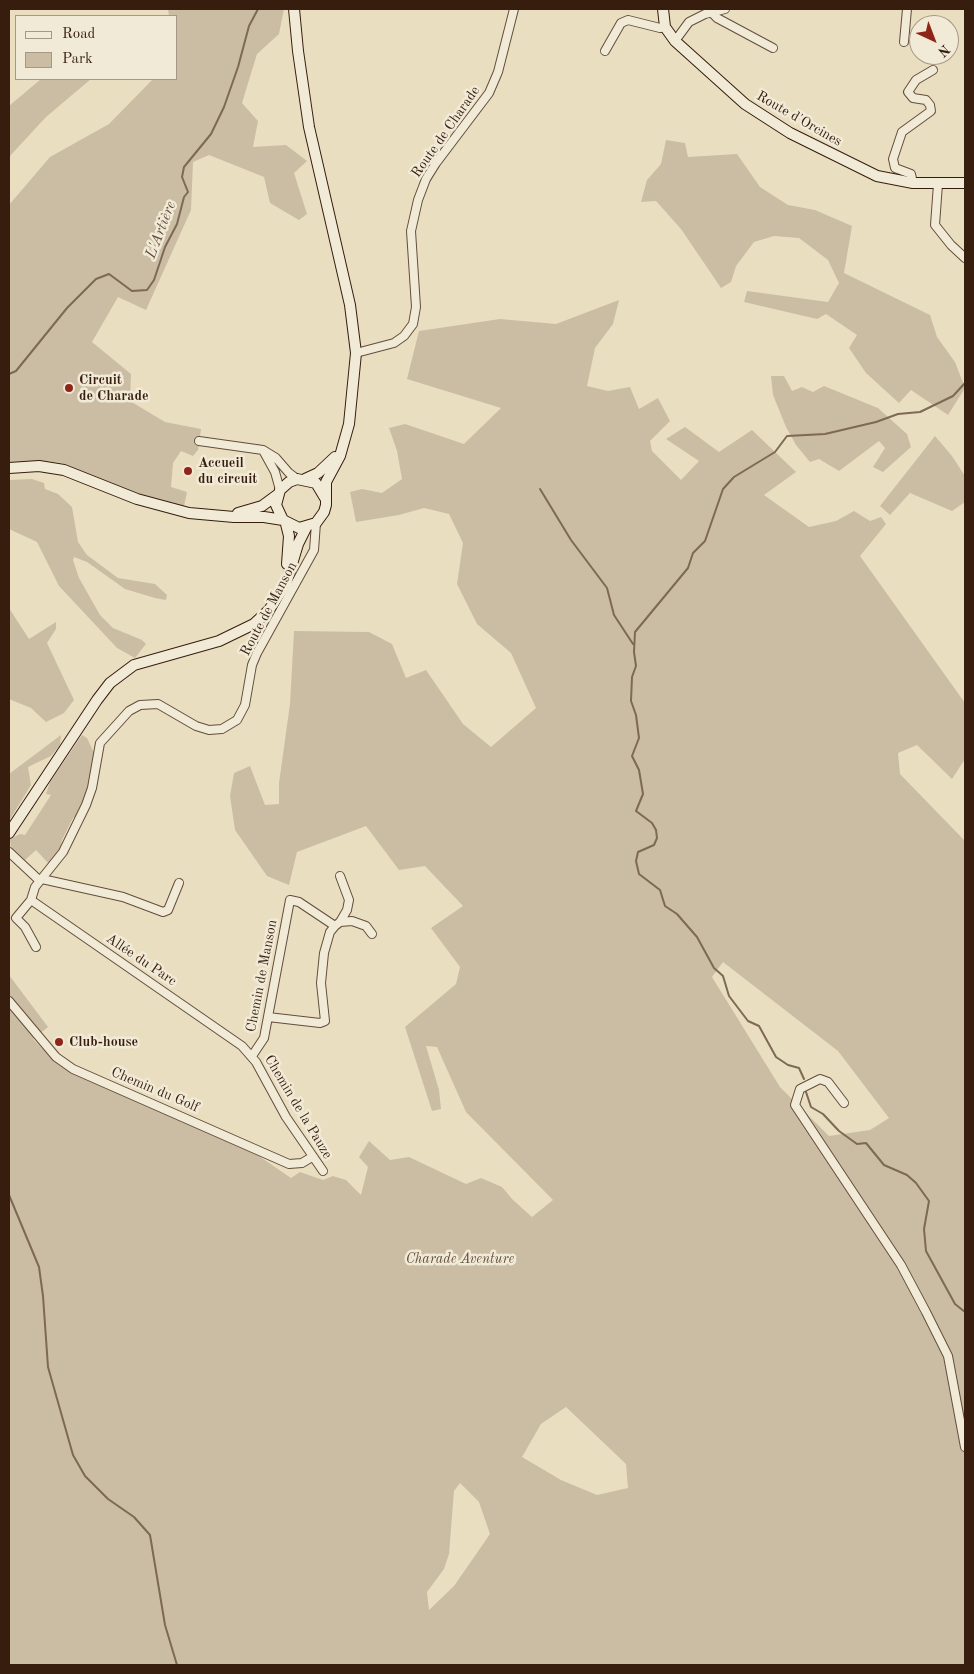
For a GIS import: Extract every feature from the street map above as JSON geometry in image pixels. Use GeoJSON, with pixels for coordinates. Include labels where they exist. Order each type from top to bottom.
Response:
{"type":"FeatureCollection","features":[{"type":"Feature","properties":{"kind":"street"},"geometry":{"type":"LineString","coordinates":[[9,833],[103,692],[123,672],[161,656],[234,635],[262,618],[281,592],[289,577],[298,544],[311,525],[324,512],[326,482],[343,443],[350,419],[356,353],[350,305],[305,101],[294,9]]}},
{"type":"Feature","properties":{"kind":"street","name":"Route de Charade"},"geometry":{"type":"LineString","coordinates":[[356,353],[394,343],[404,336],[413,324],[416,307],[411,231],[418,200],[426,179],[436,163],[489,93],[498,72],[514,9]]}},
{"type":"Feature","properties":{"kind":"street","name":"Route d'Orcines"},"geometry":{"type":"LineString","coordinates":[[663,9],[665,27],[675,41],[745,104],[767,119],[877,176],[912,183],[965,183]]}},
{"type":"Feature","properties":{"kind":"street"},"geometry":{"type":"LineString","coordinates":[[675,41],[690,22],[711,12],[725,9]]}},
{"type":"Feature","properties":{"kind":"street"},"geometry":{"type":"LineString","coordinates":[[904,42],[907,9]]}},
{"type":"Feature","properties":{"kind":"street"},"geometry":{"type":"LineString","coordinates":[[711,12],[717,18],[773,48]]}},
{"type":"Feature","properties":{"kind":"street"},"geometry":{"type":"LineString","coordinates":[[605,51],[621,23],[628,20],[660,28],[665,27]]}},
{"type":"Feature","properties":{"kind":"street"},"geometry":{"type":"LineString","coordinates":[[912,183],[911,174],[895,168],[893,160],[902,132],[931,111],[930,105],[926,100],[912,98],[908,92],[916,80],[933,70]]}},
{"type":"Feature","properties":{"kind":"street"},"geometry":{"type":"LineString","coordinates":[[938,184],[936,225],[946,240],[965,258]]}},
{"type":"Feature","properties":{"kind":"street"},"geometry":{"type":"LineString","coordinates":[[199,441],[263,450],[276,458],[288,473],[318,485],[325,498]]}},
{"type":"Feature","properties":{"kind":"street"},"geometry":{"type":"LineString","coordinates":[[215,516],[251,510],[262,506],[289,482],[314,475],[330,462],[343,443]]}},
{"type":"Feature","properties":{"kind":"street"},"geometry":{"type":"LineString","coordinates":[[263,450],[276,472],[278,493],[276,505],[290,536],[281,592]]}},
{"type":"Feature","properties":{"kind":"street"},"geometry":{"type":"LineString","coordinates":[[9,468],[58,468],[153,505],[189,513],[215,516],[264,517],[284,522],[292,527],[311,525]]}},
{"type":"Feature","properties":{"kind":"street","name":"Route de Manson"},"geometry":{"type":"LineString","coordinates":[[41,880],[62,852],[86,805],[92,788],[100,743],[129,711],[140,705],[158,704],[196,726],[209,730],[222,728],[237,720],[245,705],[252,664],[282,612],[315,548],[311,525]]}},
{"type":"Feature","properties":{"kind":"street"},"geometry":{"type":"LineString","coordinates":[[9,852],[41,880],[123,897],[163,912],[168,910],[178,883]]}},
{"type":"Feature","properties":{"kind":"street"},"geometry":{"type":"LineString","coordinates":[[268,1017],[320,1024],[324,1021],[321,983],[324,953],[330,932],[347,910],[349,900],[340,876]]}},
{"type":"Feature","properties":{"kind":"street"},"geometry":{"type":"LineString","coordinates":[[36,947],[25,927],[12,917],[30,900],[41,880]]}},
{"type":"Feature","properties":{"kind":"street","name":"Allée du Parc"},"geometry":{"type":"LineString","coordinates":[[30,900],[203,1018],[252,1056]]}},
{"type":"Feature","properties":{"kind":"street","name":"Chemin de Manson"},"geometry":{"type":"LineString","coordinates":[[252,1056],[264,1038],[290,900],[299,902],[337,924]]}},
{"type":"Feature","properties":{"kind":"street"},"geometry":{"type":"LineString","coordinates":[[337,924],[352,921],[366,926],[372,934]]}},
{"type":"Feature","properties":{"kind":"street","name":"Chemin du Golf"},"geometry":{"type":"LineString","coordinates":[[9,1002],[56,1057],[73,1069],[289,1164],[302,1163],[312,1157]]}},
{"type":"Feature","properties":{"kind":"street","name":"Chemin de la Pauze"},"geometry":{"type":"LineString","coordinates":[[252,1056],[286,1117],[323,1171]]}},
{"type":"Feature","properties":{"kind":"street"},"geometry":{"type":"LineString","coordinates":[[844,1103],[828,1082],[820,1079],[800,1089],[795,1105],[901,1265],[948,1356],[965,1447]]}},
{"type":"Feature","properties":{"kind":"green space"},"geometry":{"type":"Polygon","coordinates":[[[168,9],[284,9],[279,34],[257,54],[242,103],[258,121],[253,147],[286,145],[307,161],[294,173],[307,214],[299,220],[270,203],[264,177],[209,155],[193,162],[191,210],[146,310],[118,297],[92,342],[131,374],[130,401],[165,422],[201,429],[198,450],[193,456],[181,451],[173,463],[171,487],[187,492],[184,506],[129,491],[62,463],[43,461],[9,462],[9,205],[50,157],[109,124],[152,80],[178,80],[178,15],[169,15],[168,9]]]}},
{"type":"Feature","properties":{"kind":"green space"},"geometry":{"type":"Polygon","coordinates":[[[40,80],[90,80],[46,117],[9,157],[9,106],[40,80]]]}},
{"type":"Feature","properties":{"kind":"green space"},"geometry":{"type":"Polygon","coordinates":[[[666,140],[685,143],[688,157],[737,154],[760,187],[788,205],[815,210],[852,226],[844,273],[930,315],[937,337],[955,362],[965,388],[948,415],[911,390],[899,403],[866,373],[849,348],[857,335],[826,314],[817,319],[744,302],[747,291],[828,302],[839,283],[828,260],[799,238],[774,236],[754,242],[736,266],[731,282],[721,288],[681,229],[656,201],[641,202],[647,180],[661,164],[666,140]]]}},
{"type":"Feature","properties":{"kind":"green space","name":"Charade Aventure"},"geometry":{"type":"Polygon","coordinates":[[[619,300],[613,324],[595,348],[587,386],[608,391],[630,387],[639,409],[658,398],[670,421],[650,441],[652,451],[681,480],[699,461],[666,439],[685,427],[719,452],[752,430],[796,472],[764,495],[809,527],[836,521],[854,511],[870,521],[881,517],[886,524],[860,556],[965,703],[965,759],[952,779],[917,745],[898,753],[900,774],[965,841],[965,1665],[9,1665],[9,975],[48,1027],[33,1039],[54,1061],[228,1135],[291,1178],[300,1172],[323,1180],[333,1176],[346,1180],[361,1195],[368,1167],[359,1157],[369,1141],[390,1160],[409,1157],[466,1184],[481,1178],[502,1187],[532,1217],[553,1200],[466,1112],[437,1047],[426,1046],[439,1090],[441,1109],[432,1111],[405,1027],[456,984],[460,967],[431,928],[463,906],[425,866],[399,870],[366,826],[297,852],[289,885],[267,876],[235,830],[230,796],[234,773],[250,766],[265,805],[279,804],[279,783],[290,704],[294,631],[369,632],[392,644],[406,678],[426,670],[463,724],[491,747],[536,708],[511,653],[477,624],[457,584],[463,543],[449,514],[424,508],[399,515],[356,522],[350,492],[362,489],[382,493],[402,479],[397,451],[389,428],[405,424],[464,444],[501,408],[407,379],[419,331],[500,319],[556,324],[619,300]],[[723,962],[712,977],[780,1087],[829,1136],[870,1130],[889,1118],[838,1051],[723,962]],[[566,1407],[541,1424],[522,1457],[561,1480],[597,1495],[628,1488],[626,1464],[566,1407]],[[460,1483],[454,1491],[449,1554],[444,1569],[427,1592],[429,1610],[454,1586],[490,1534],[479,1502],[460,1483]]]}},
{"type":"Feature","properties":{"kind":"green space"},"geometry":{"type":"Polygon","coordinates":[[[771,376],[784,376],[792,391],[802,387],[813,392],[824,386],[878,408],[907,434],[911,447],[883,472],[873,467],[885,448],[879,441],[839,471],[819,459],[810,462],[796,445],[786,427],[773,395],[771,376]]]}},
{"type":"Feature","properties":{"kind":"green space"},"geometry":{"type":"Polygon","coordinates":[[[935,436],[952,456],[965,476],[965,502],[952,511],[910,493],[890,515],[880,506],[935,436]]]}},
{"type":"Feature","properties":{"kind":"green space"},"geometry":{"type":"Polygon","coordinates":[[[32,479],[44,483],[45,489],[58,494],[72,507],[78,542],[87,555],[118,578],[155,584],[167,595],[166,600],[125,589],[87,562],[74,557],[73,560],[79,578],[100,615],[113,628],[142,640],[146,644],[135,658],[117,648],[59,586],[37,542],[9,529],[9,480],[32,479]]]}},
{"type":"Feature","properties":{"kind":"green space"},"geometry":{"type":"Polygon","coordinates":[[[9,608],[29,639],[56,622],[56,629],[47,643],[74,700],[64,713],[46,722],[31,708],[9,699],[9,608]]]}},
{"type":"Feature","properties":{"kind":"green space"},"geometry":{"type":"Polygon","coordinates":[[[61,735],[60,745],[51,756],[28,767],[31,785],[9,821],[9,774],[61,735]]]}},
{"type":"Feature","properties":{"kind":"green space"},"geometry":{"type":"Polygon","coordinates":[[[82,735],[87,738],[96,757],[89,792],[79,815],[73,818],[62,840],[60,852],[50,865],[36,850],[24,861],[11,850],[10,839],[20,834],[25,835],[51,795],[46,794],[50,782],[82,735]]]}},
{"type":"Feature","properties":{"kind":"waterway","name":"L'Artière"},"geometry":{"type":"LineString","coordinates":[[9,374],[16,371],[67,308],[96,279],[109,274],[132,291],[147,290],[154,280],[165,247],[177,224],[184,197],[188,192],[182,177],[184,167],[211,134],[224,107],[238,67],[249,26],[258,9]]}},
{"type":"Feature","properties":{"kind":"waterway"},"geometry":{"type":"LineString","coordinates":[[804,1079],[799,1068],[788,1065],[776,1057],[759,1026],[748,1021],[729,996],[723,976],[714,968],[697,937],[677,914],[665,906],[660,890],[639,874],[636,861],[638,852],[654,845],[657,838],[656,830],[652,823],[636,811],[643,794],[639,770],[632,756],[639,738],[636,715],[631,701],[632,677],[636,666],[634,652],[635,632],[688,568],[693,553],[705,541],[723,489],[734,477],[775,452],[787,436],[825,434],[876,422],[898,414],[920,412],[953,396],[965,383]]}},
{"type":"Feature","properties":{"kind":"waterway"},"geometry":{"type":"LineString","coordinates":[[540,489],[571,540],[607,588],[614,615],[633,644]]}},
{"type":"Feature","properties":{"kind":"waterway"},"geometry":{"type":"LineString","coordinates":[[806,1092],[811,1107],[823,1114],[839,1131],[857,1144],[866,1143],[884,1165],[907,1175],[916,1183],[929,1201],[924,1229],[926,1251],[955,1304],[965,1312]]}},
{"type":"Feature","properties":{"kind":"waterway"},"geometry":{"type":"LineString","coordinates":[[9,1195],[39,1267],[48,1367],[73,1455],[85,1476],[108,1499],[134,1517],[150,1535],[165,1625],[177,1665]]}},
{"type":"Feature","properties":{"kind":"place","name":"Circuit de Charade"},"geometry":{"type":"Point","coordinates":[69,388]}},
{"type":"Feature","properties":{"kind":"place","name":"Accueil du circuit"},"geometry":{"type":"Point","coordinates":[188,471]}},
{"type":"Feature","properties":{"kind":"place","name":"Club-house"},"geometry":{"type":"Point","coordinates":[59,1042]}}]}
